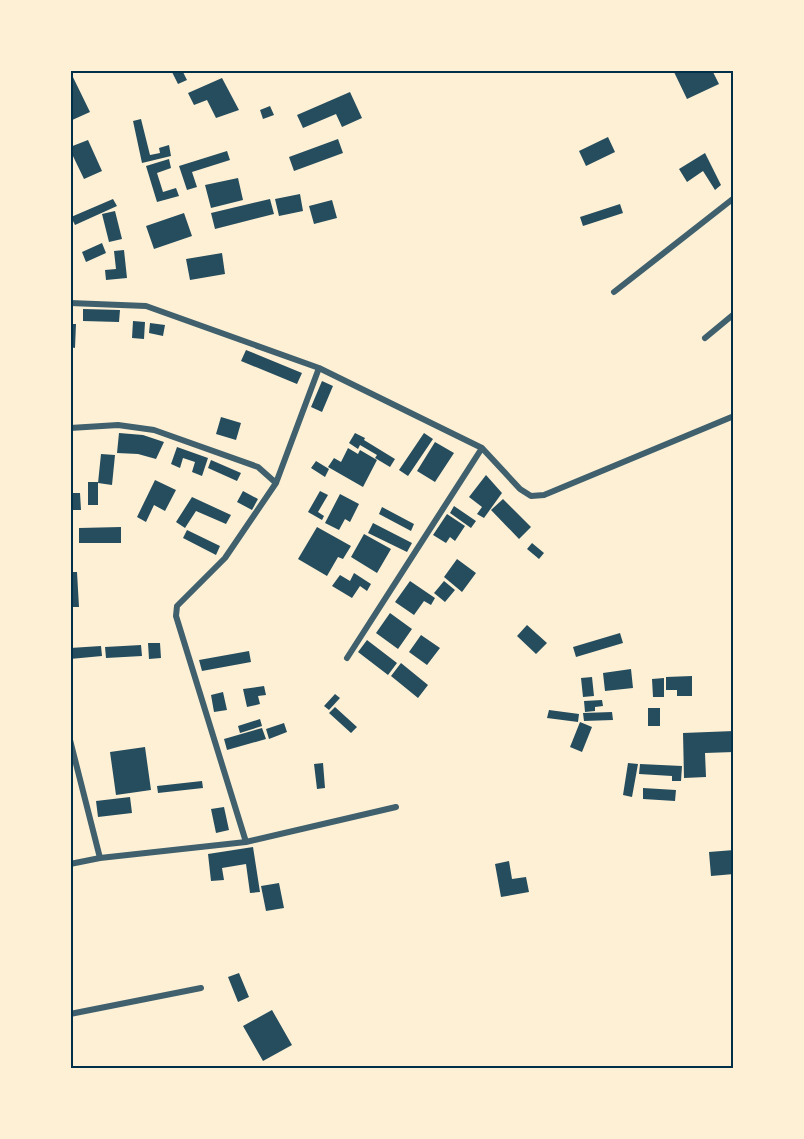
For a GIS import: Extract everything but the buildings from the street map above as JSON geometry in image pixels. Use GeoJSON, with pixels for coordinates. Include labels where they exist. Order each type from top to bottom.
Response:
{"type":"FeatureCollection","features":[{"type":"Feature","properties":{"kind":"street"},"geometry":{"type":"LineString","coordinates":[[614,292],[734,198]]}},
{"type":"Feature","properties":{"kind":"street"},"geometry":{"type":"LineString","coordinates":[[70,303],[147,306],[319,368],[482,448],[520,489],[531,496],[544,495],[734,416]]}},
{"type":"Feature","properties":{"kind":"street"},"geometry":{"type":"LineString","coordinates":[[705,338],[734,314]]}},
{"type":"Feature","properties":{"kind":"street"},"geometry":{"type":"LineString","coordinates":[[246,842],[176,616],[177,606],[225,558],[276,483],[319,368]]}},
{"type":"Feature","properties":{"kind":"street"},"geometry":{"type":"LineString","coordinates":[[70,428],[118,425],[154,429],[258,467],[276,483]]}},
{"type":"Feature","properties":{"kind":"street"},"geometry":{"type":"LineString","coordinates":[[347,658],[482,448]]}},
{"type":"Feature","properties":{"kind":"street"},"geometry":{"type":"LineString","coordinates":[[70,740],[100,858]]}},
{"type":"Feature","properties":{"kind":"street"},"geometry":{"type":"LineString","coordinates":[[70,864],[100,858],[246,842],[396,807]]}},
{"type":"Feature","properties":{"kind":"street"},"geometry":{"type":"LineString","coordinates":[[70,1014],[201,988]]}}]}
